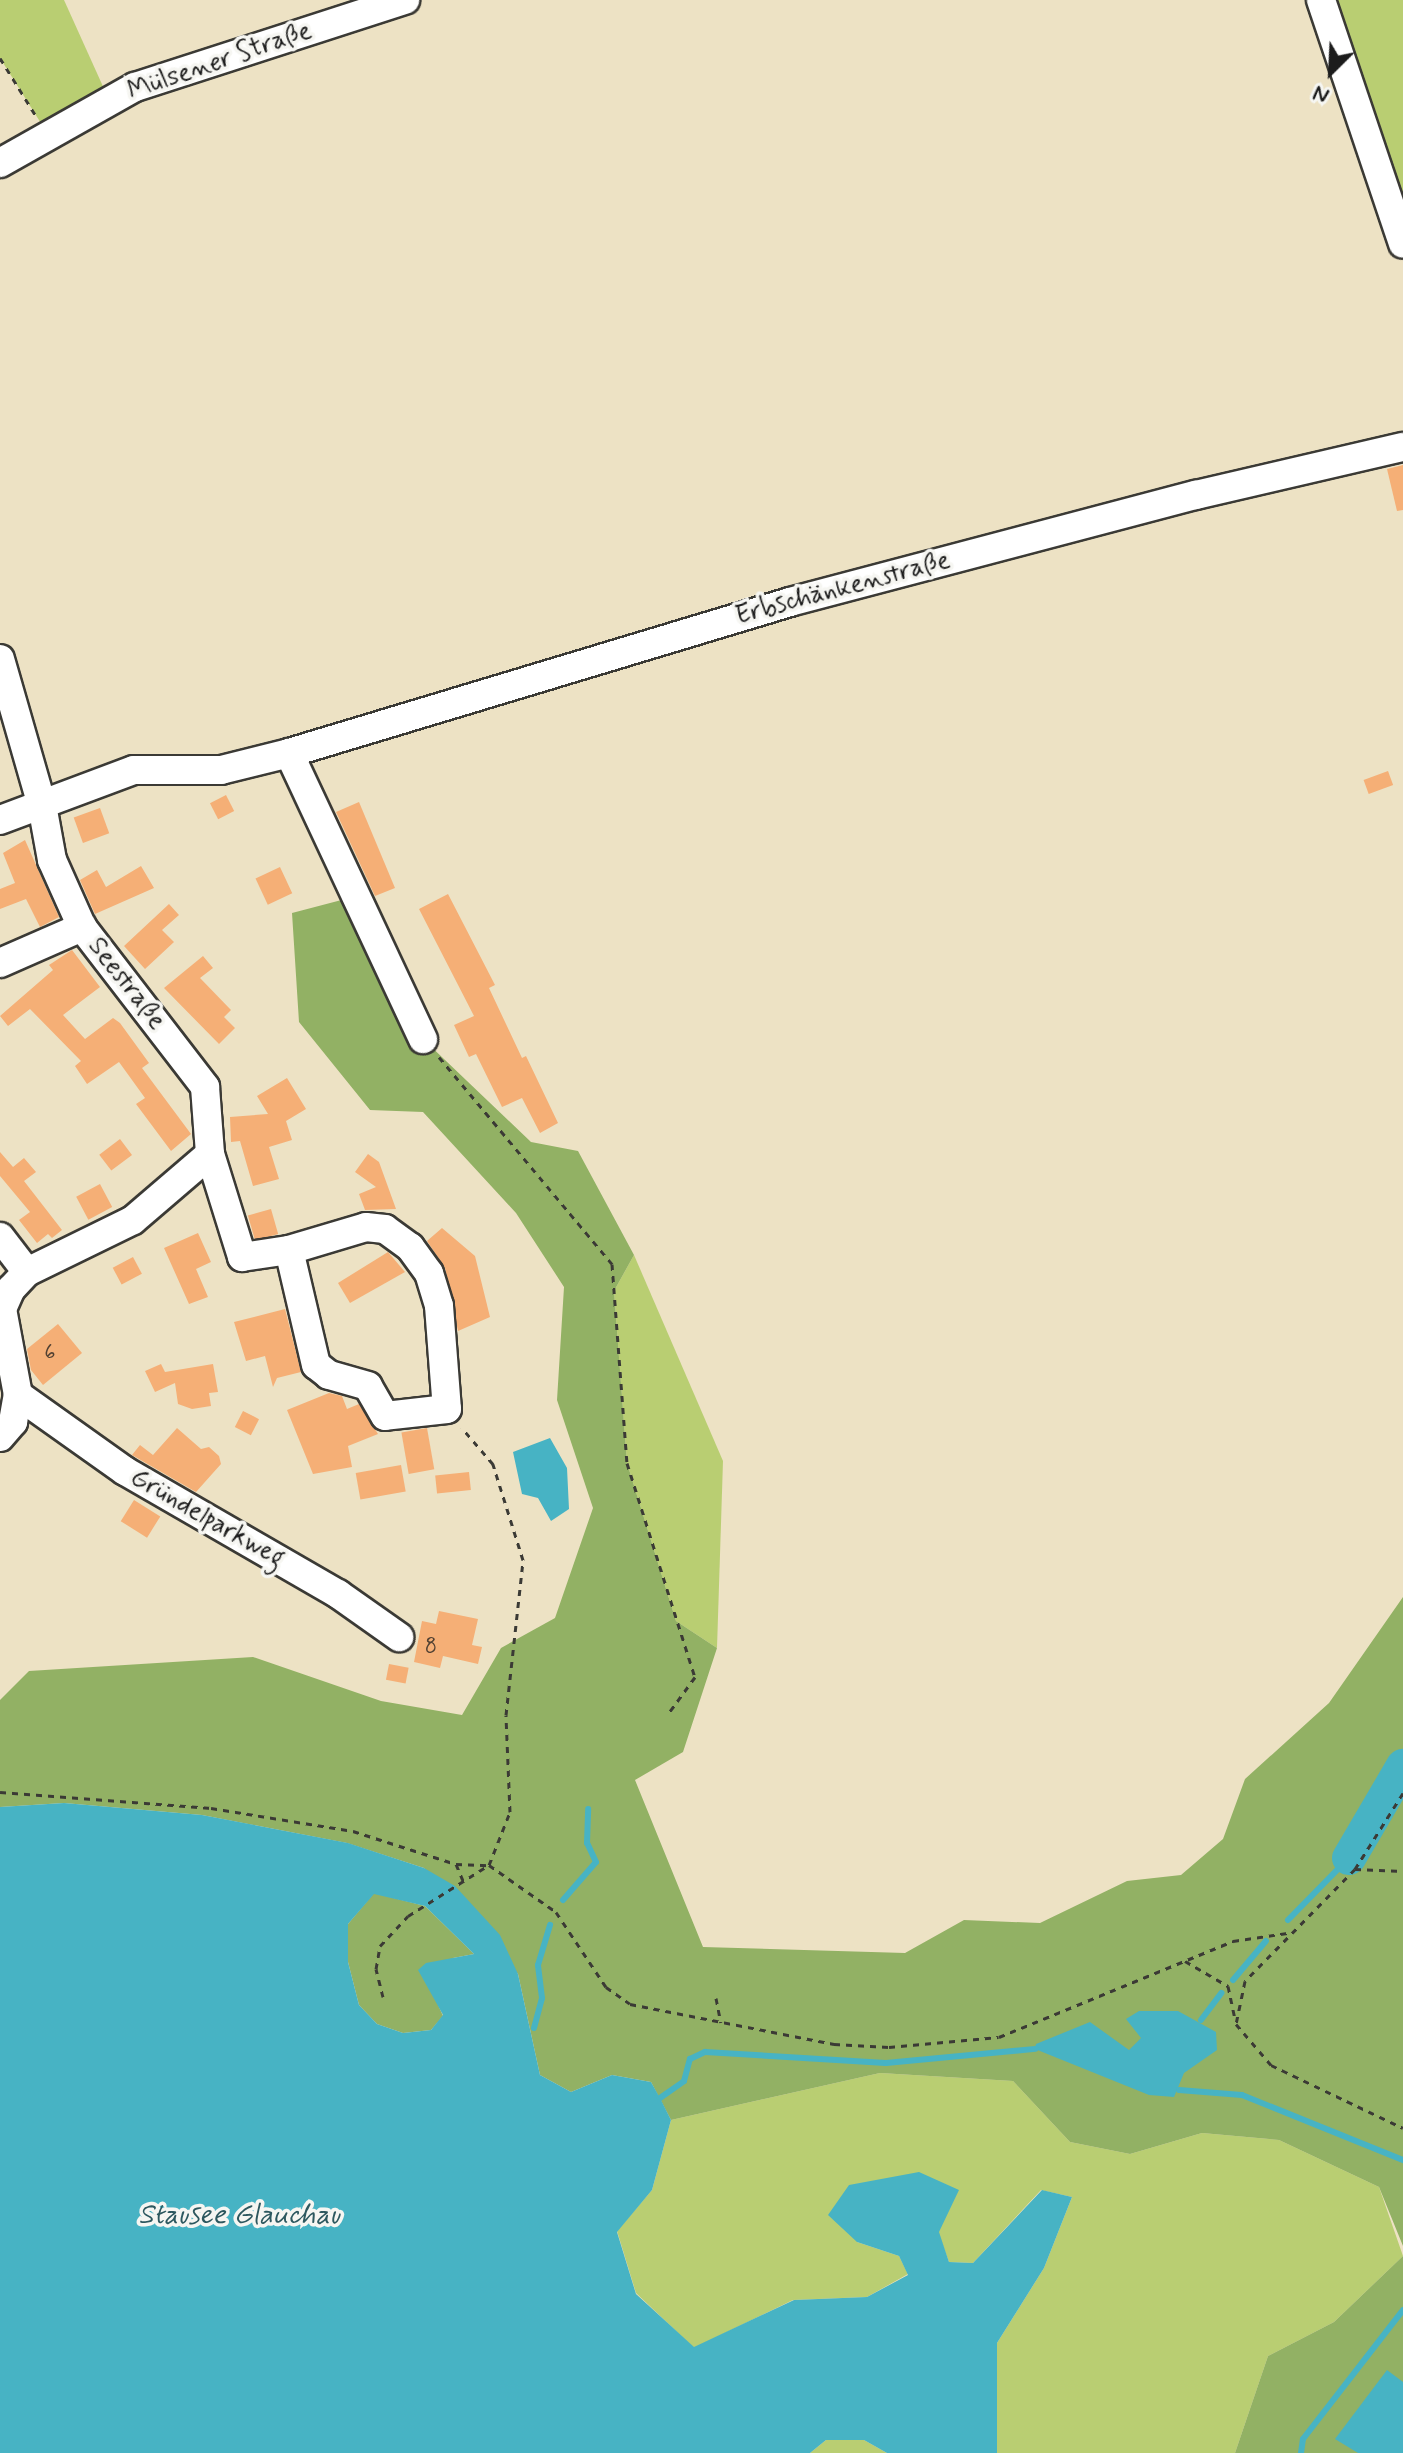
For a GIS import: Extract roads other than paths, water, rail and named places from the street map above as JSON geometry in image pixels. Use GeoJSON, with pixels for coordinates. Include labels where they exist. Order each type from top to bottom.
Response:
{"type":"FeatureCollection","features":[{"type":"Feature","properties":{"kind":"street","name":"Mülsener Straße"},"geometry":{"type":"LineString","coordinates":[[0,163],[135,87],[405,0]]}},
{"type":"Feature","properties":{"kind":"street"},"geometry":{"type":"LineString","coordinates":[[1321,0],[1403,244]]}},
{"type":"Feature","properties":{"kind":"street","name":"Erbschänkenstraße"},"geometry":{"type":"LineString","coordinates":[[0,820],[134,770],[221,770],[289,753],[790,602],[1196,495],[1403,447]]}},
{"type":"Feature","properties":{"kind":"street","name":"Seestraße"},"geometry":{"type":"LineString","coordinates":[[0,659],[42,805],[52,860],[82,927],[205,1087],[210,1154],[242,1257],[289,1250],[366,1227],[385,1229],[410,1247],[429,1273],[439,1306],[447,1409],[385,1416],[368,1386],[329,1375],[316,1365],[289,1250]]}},
{"type":"Feature","properties":{"kind":"street"},"geometry":{"type":"LineString","coordinates":[[289,753],[423,1039]]}},
{"type":"Feature","properties":{"kind":"street"},"geometry":{"type":"LineString","coordinates":[[0,963],[82,927]]}},
{"type":"Feature","properties":{"kind":"street"},"geometry":{"type":"LineString","coordinates":[[0,1437],[13,1422],[18,1395],[4,1339],[2,1309],[27,1272],[133,1220],[210,1154]]}},
{"type":"Feature","properties":{"kind":"street"},"geometry":{"type":"LineString","coordinates":[[0,1237],[27,1272]]}},
{"type":"Feature","properties":{"kind":"street","name":"Gründelparkweg"},"geometry":{"type":"LineString","coordinates":[[18,1395],[125,1471],[338,1594],[399,1637]]}},
{"type":"Feature","properties":{"kind":"water"},"geometry":{"type":"Polygon","coordinates":[[[550,1438],[567,1468],[569,1509],[551,1521],[538,1498],[522,1494],[513,1452],[550,1438]]]}},
{"type":"Feature","properties":{"kind":"water","name":"Stausee Glauchau"},"geometry":{"type":"Polygon","coordinates":[[[64,1803],[202,1815],[348,1843],[424,1868],[455,1886],[500,1935],[518,1974],[540,2075],[571,2092],[612,2075],[651,2082],[660,2098],[671,2120],[652,2190],[617,2232],[636,2294],[694,2347],[794,2300],[867,2297],[908,2275],[899,2256],[857,2242],[828,2215],[849,2185],[919,2172],[959,2190],[939,2232],[949,2262],[973,2263],[1042,2190],[1072,2197],[1044,2268],[997,2343],[997,2453],[887,2453],[864,2440],[826,2440],[810,2453],[0,2453],[0,1807],[64,1803]],[[374,1894],[348,1924],[348,1962],[359,2005],[377,2024],[403,2033],[431,2030],[443,2015],[418,1970],[426,1963],[474,1954],[425,1906],[374,1894]]]}},
{"type":"Feature","properties":{"kind":"water"},"geometry":{"type":"Polygon","coordinates":[[[1139,2011],[1178,2011],[1216,2032],[1217,2050],[1184,2073],[1174,2097],[1149,2095],[1035,2049],[1036,2044],[1090,2022],[1129,2050],[1141,2038],[1126,2019],[1139,2011]]]}},
{"type":"Feature","properties":{"kind":"water"},"geometry":{"type":"Polygon","coordinates":[[[1387,2370],[1403,2382],[1403,2453],[1358,2453],[1335,2439],[1387,2370]]]}},
{"type":"Feature","properties":{"kind":"waterway"},"geometry":{"type":"LineString","coordinates":[[1349,1858],[1403,1766]]}},
{"type":"Feature","properties":{"kind":"waterway"},"geometry":{"type":"LineString","coordinates":[[563,1900],[596,1862],[587,1843],[588,1809]]}},
{"type":"Feature","properties":{"kind":"waterway"},"geometry":{"type":"LineString","coordinates":[[1288,1920],[1349,1858]]}},
{"type":"Feature","properties":{"kind":"waterway"},"geometry":{"type":"LineString","coordinates":[[534,2028],[542,1998],[538,1965],[550,1925]]}},
{"type":"Feature","properties":{"kind":"waterway"},"geometry":{"type":"LineString","coordinates":[[1233,1980],[1266,1941]]}},
{"type":"Feature","properties":{"kind":"waterway"},"geometry":{"type":"LineString","coordinates":[[1201,2020],[1221,1993]]}},
{"type":"Feature","properties":{"kind":"waterway"},"geometry":{"type":"LineString","coordinates":[[660,2098],[684,2081],[690,2059],[705,2052],[886,2063],[1035,2049]]}},
{"type":"Feature","properties":{"kind":"waterway"},"geometry":{"type":"LineString","coordinates":[[1179,2090],[1242,2095],[1403,2160]]}},
{"type":"Feature","properties":{"kind":"waterway"},"geometry":{"type":"LineString","coordinates":[[1301,2453],[1303,2439],[1403,2310]]}}]}
